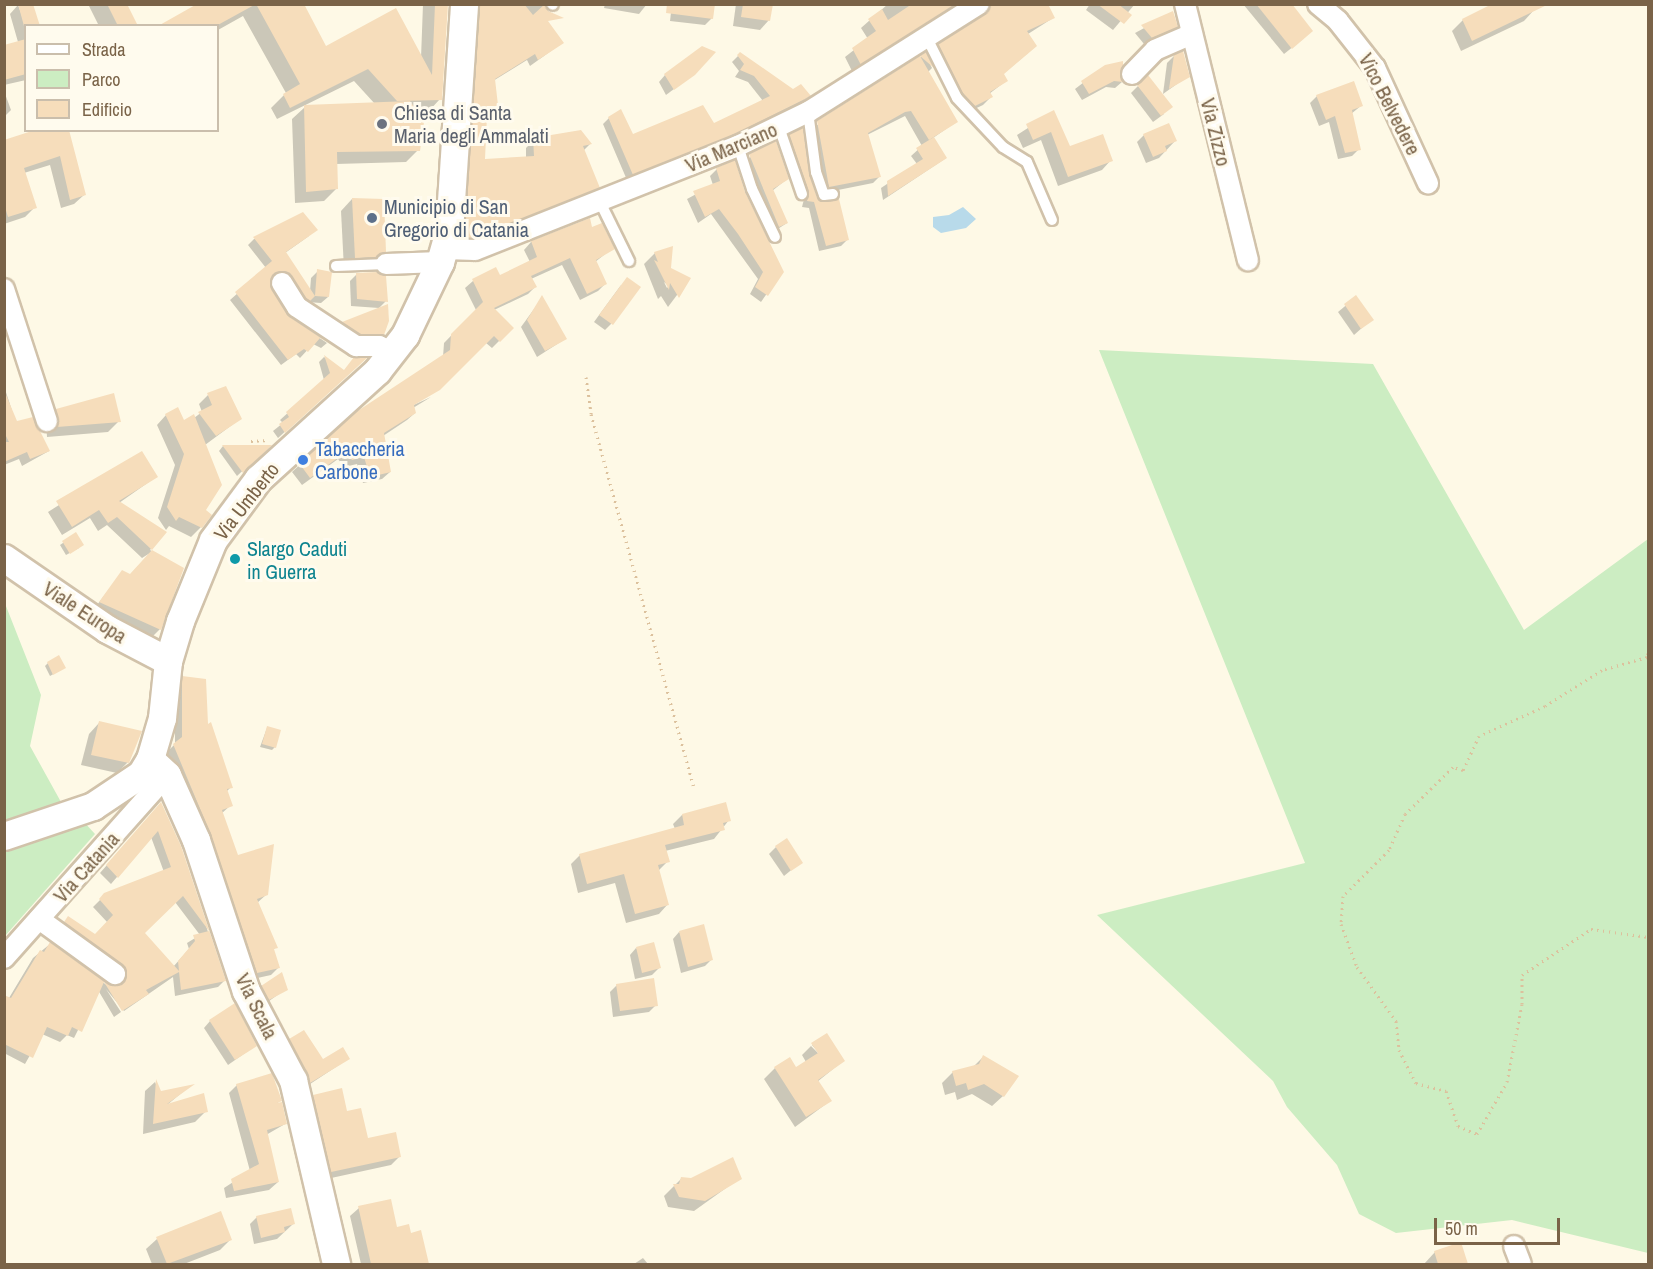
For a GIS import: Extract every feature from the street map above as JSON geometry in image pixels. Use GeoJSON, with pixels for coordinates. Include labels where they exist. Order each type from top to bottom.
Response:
{"type":"FeatureCollection","features":[{"type":"Feature","properties":{"kind":"main road"},"geometry":{"type":"LineString","coordinates":[[450,255],[464,4]]}},
{"type":"Feature","properties":{"kind":"main road","name":"Via Umberto"},"geometry":{"type":"LineString","coordinates":[[159,767],[168,661],[196,578],[213,540],[258,479],[359,389],[391,352],[405,335],[450,255]]}},
{"type":"Feature","properties":{"kind":"main road","name":"Viale Europa"},"geometry":{"type":"LineString","coordinates":[[4,558],[107,629],[168,661]]}},
{"type":"Feature","properties":{"kind":"main road","name":"Via Catania"},"geometry":{"type":"LineString","coordinates":[[4,836],[108,798],[141,774],[159,767]]}},
{"type":"Feature","properties":{"kind":"main road","name":"Via Scala"},"geometry":{"type":"LineString","coordinates":[[159,767],[196,840],[246,991],[293,1080],[336,1264]]}},
{"type":"Feature","properties":{"kind":"street","name":"Via Marciano"},"geometry":{"type":"LineString","coordinates":[[386,264],[450,255],[738,146],[808,112],[926,36],[955,10],[980,4]]}},
{"type":"Feature","properties":{"kind":"street","name":"Via Zizzo"},"geometry":{"type":"LineString","coordinates":[[1185,4],[1248,260]]}},
{"type":"Feature","properties":{"kind":"street","name":"Vico Belvedere"},"geometry":{"type":"LineString","coordinates":[[1317,4],[1338,21],[1375,68],[1428,183]]}},
{"type":"Feature","properties":{"kind":"street"},"geometry":{"type":"LineString","coordinates":[[1132,74],[1155,50],[1192,34]]}},
{"type":"Feature","properties":{"kind":"street"},"geometry":{"type":"LineString","coordinates":[[282,283],[297,307],[356,346],[379,346],[391,352]]}},
{"type":"Feature","properties":{"kind":"street"},"geometry":{"type":"LineString","coordinates":[[4,289],[47,421]]}},
{"type":"Feature","properties":{"kind":"street","name":"Via Catania"},"geometry":{"type":"LineString","coordinates":[[4,958],[39,919],[159,767]]}},
{"type":"Feature","properties":{"kind":"street"},"geometry":{"type":"LineString","coordinates":[[39,919],[115,974]]}},
{"type":"Feature","properties":{"kind":"lane"},"geometry":{"type":"LineString","coordinates":[[926,36],[957,98],[1003,147],[1027,162],[1052,220]]}},
{"type":"Feature","properties":{"kind":"lane"},"geometry":{"type":"LineString","coordinates":[[808,112],[816,172],[824,195],[832,194]]}},
{"type":"Feature","properties":{"kind":"lane"},"geometry":{"type":"LineString","coordinates":[[779,127],[802,194]]}},
{"type":"Feature","properties":{"kind":"lane"},"geometry":{"type":"LineString","coordinates":[[738,146],[752,189],[775,237]]}},
{"type":"Feature","properties":{"kind":"lane"},"geometry":{"type":"LineString","coordinates":[[599,200],[629,261]]}},
{"type":"Feature","properties":{"kind":"lane"},"geometry":{"type":"LineString","coordinates":[[336,266],[386,264]]}},
{"type":"Feature","properties":{"kind":"path"},"geometry":{"type":"LineString","coordinates":[[586,377],[591,414],[694,788]]}},
{"type":"Feature","properties":{"kind":"path"},"geometry":{"type":"LineString","coordinates":[[1648,653],[1647,657],[1602,670],[1545,706],[1479,736],[1463,770],[1453,767],[1405,814],[1389,850],[1343,896],[1341,924],[1357,968],[1396,1021],[1399,1050],[1416,1083],[1446,1091],[1458,1126],[1477,1134],[1507,1082],[1522,1004],[1522,975],[1591,929],[1648,937]]}},
{"type":"Feature","properties":{"kind":"green space"},"geometry":{"type":"Polygon","coordinates":[[[1099,350],[1373,364],[1524,630],[1648,539],[1648,1253],[1512,1220],[1396,1233],[1359,1214],[1337,1165],[1287,1107],[1273,1081],[1097,915],[1305,863],[1099,350]]]}},
{"type":"Feature","properties":{"kind":"green space"},"geometry":{"type":"Polygon","coordinates":[[[4,601],[41,695],[30,746],[61,802],[5,822],[4,601]]]}},
{"type":"Feature","properties":{"kind":"green space"},"geometry":{"type":"Polygon","coordinates":[[[84,822],[95,834],[5,936],[5,846],[84,822]]]}},
{"type":"Feature","properties":{"kind":"water"},"geometry":{"type":"Polygon","coordinates":[[[963,207],[976,219],[966,228],[941,233],[933,227],[933,217],[949,215],[963,207]]]}},
{"type":"Feature","properties":{"kind":"building"},"geometry":{"type":"Polygon","coordinates":[[[18,4],[33,4],[39,24],[24,24],[24,26],[18,4]]]}},
{"type":"Feature","properties":{"kind":"building"},"geometry":{"type":"Polygon","coordinates":[[[107,4],[127,4],[137,24],[117,24],[107,4]]]}},
{"type":"Feature","properties":{"kind":"building"},"geometry":{"type":"Polygon","coordinates":[[[197,4],[256,4],[219,24],[162,24],[197,4]]]}},
{"type":"Feature","properties":{"kind":"building"},"geometry":{"type":"Polygon","coordinates":[[[256,4],[304,4],[326,46],[396,8],[432,75],[435,4],[448,4],[442,100],[397,101],[368,69],[290,108],[283,94],[300,84],[256,4]]]}},
{"type":"Feature","properties":{"kind":"building"},"geometry":{"type":"Polygon","coordinates":[[[480,4],[524,4],[533,15],[545,4],[548,11],[564,18],[548,21],[564,43],[538,60],[535,54],[495,79],[499,114],[487,116],[485,159],[534,156],[533,138],[581,130],[592,144],[583,146],[600,188],[473,238],[464,238],[480,4]]]}},
{"type":"Feature","properties":{"kind":"building"},"geometry":{"type":"Polygon","coordinates":[[[667,4],[715,4],[713,19],[666,13],[667,4]]]}},
{"type":"Feature","properties":{"kind":"building"},"geometry":{"type":"Polygon","coordinates":[[[743,4],[773,4],[770,21],[741,17],[743,4]]]}},
{"type":"Feature","properties":{"kind":"building"},"geometry":{"type":"Polygon","coordinates":[[[912,4],[956,4],[861,65],[852,48],[876,31],[868,19],[882,9],[888,20],[912,4]]]}},
{"type":"Feature","properties":{"kind":"building"},"geometry":{"type":"Polygon","coordinates":[[[991,4],[1048,4],[1055,18],[1027,31],[1037,46],[1004,74],[1008,81],[990,92],[993,97],[975,106],[963,94],[938,44],[985,14],[991,4]]]}},
{"type":"Feature","properties":{"kind":"building"},"geometry":{"type":"Polygon","coordinates":[[[1097,4],[1118,4],[1132,15],[1124,24],[1097,4]]]}},
{"type":"Feature","properties":{"kind":"building"},"geometry":{"type":"Polygon","coordinates":[[[1256,4],[1292,4],[1313,31],[1292,49],[1256,4]]]}},
{"type":"Feature","properties":{"kind":"building"},"geometry":{"type":"Polygon","coordinates":[[[1492,4],[1549,4],[1472,41],[1462,19],[1492,4]]]}},
{"type":"Feature","properties":{"kind":"building"},"geometry":{"type":"Polygon","coordinates":[[[1173,11],[1178,27],[1152,38],[1141,25],[1173,11]]]}},
{"type":"Feature","properties":{"kind":"building"},"geometry":{"type":"Polygon","coordinates":[[[24,40],[24,75],[4,80],[4,45],[24,40]]]}},
{"type":"Feature","properties":{"kind":"building"},"geometry":{"type":"Polygon","coordinates":[[[702,46],[716,52],[695,75],[674,90],[664,74],[702,46]]]}},
{"type":"Feature","properties":{"kind":"building"},"geometry":{"type":"Polygon","coordinates":[[[1183,51],[1190,77],[1169,89],[1174,55],[1183,51]]]}},
{"type":"Feature","properties":{"kind":"building"},"geometry":{"type":"Polygon","coordinates":[[[740,52],[793,89],[801,84],[811,96],[733,135],[633,175],[608,117],[621,109],[633,134],[703,105],[714,123],[770,96],[754,76],[740,70],[744,64],[737,55],[740,52]]]}},
{"type":"Feature","properties":{"kind":"building"},"geometry":{"type":"Polygon","coordinates":[[[926,52],[934,68],[920,56],[958,122],[929,140],[911,111],[905,112],[868,133],[881,177],[829,187],[817,121],[926,52]]]}},
{"type":"Feature","properties":{"kind":"building"},"geometry":{"type":"Polygon","coordinates":[[[1123,61],[1123,82],[1114,81],[1089,94],[1081,81],[1105,65],[1123,61]]]}},
{"type":"Feature","properties":{"kind":"building"},"geometry":{"type":"Polygon","coordinates":[[[1148,75],[1173,107],[1161,116],[1137,85],[1148,75]]]}},
{"type":"Feature","properties":{"kind":"building"},"geometry":{"type":"Polygon","coordinates":[[[1354,81],[1363,106],[1352,110],[1361,150],[1345,153],[1335,116],[1326,120],[1316,95],[1354,81]]]}},
{"type":"Feature","properties":{"kind":"building"},"geometry":{"type":"Polygon","coordinates":[[[410,101],[424,122],[420,151],[337,152],[338,189],[306,192],[304,105],[410,101]]]}},
{"type":"Feature","properties":{"kind":"building"},"geometry":{"type":"Polygon","coordinates":[[[1054,110],[1070,146],[1103,134],[1113,161],[1068,177],[1051,132],[1033,140],[1026,124],[1054,110]]]}},
{"type":"Feature","properties":{"kind":"building"},"geometry":{"type":"Polygon","coordinates":[[[1169,123],[1177,141],[1165,146],[1167,151],[1153,157],[1143,134],[1169,123]]]}},
{"type":"Feature","properties":{"kind":"building"},"geometry":{"type":"Polygon","coordinates":[[[803,128],[809,173],[817,197],[824,202],[839,199],[849,240],[826,246],[814,202],[807,201],[809,192],[789,134],[803,128]]]}},
{"type":"Feature","properties":{"kind":"building"},"geometry":{"type":"Polygon","coordinates":[[[29,132],[70,132],[86,195],[70,200],[60,156],[24,168],[37,208],[8,217],[4,204],[4,140],[29,132]]]}},
{"type":"Feature","properties":{"kind":"building"},"geometry":{"type":"Polygon","coordinates":[[[934,137],[947,158],[888,196],[887,181],[923,159],[916,148],[934,137]]]}},
{"type":"Feature","properties":{"kind":"building"},"geometry":{"type":"Polygon","coordinates":[[[776,141],[789,179],[773,189],[788,223],[779,227],[749,154],[776,141]]]}},
{"type":"Feature","properties":{"kind":"building"},"geometry":{"type":"Polygon","coordinates":[[[735,160],[745,192],[784,272],[768,296],[755,287],[763,272],[738,234],[719,209],[705,217],[693,191],[720,181],[716,168],[735,160]]]}},
{"type":"Feature","properties":{"kind":"building"},"geometry":{"type":"Polygon","coordinates":[[[352,198],[384,199],[386,252],[377,257],[355,258],[352,198]]]}},
{"type":"Feature","properties":{"kind":"building"},"geometry":{"type":"Polygon","coordinates":[[[303,212],[318,230],[286,252],[315,296],[310,301],[306,298],[287,272],[275,273],[270,284],[290,317],[329,343],[320,338],[308,352],[304,349],[288,360],[235,292],[272,261],[253,237],[303,212]]]}},
{"type":"Feature","properties":{"kind":"building"},"geometry":{"type":"Polygon","coordinates":[[[590,218],[592,227],[602,223],[615,249],[596,260],[607,284],[587,294],[570,258],[531,276],[537,287],[494,308],[514,328],[500,342],[494,336],[440,390],[414,405],[416,413],[384,433],[391,472],[370,477],[364,457],[352,460],[346,452],[310,478],[299,463],[353,414],[450,350],[451,334],[483,302],[472,279],[496,267],[500,275],[537,257],[531,241],[590,218]]]}},
{"type":"Feature","properties":{"kind":"building"},"geometry":{"type":"Polygon","coordinates":[[[673,246],[671,268],[691,278],[679,298],[670,283],[669,290],[654,260],[658,262],[654,252],[673,246]]]}},
{"type":"Feature","properties":{"kind":"building"},"geometry":{"type":"Polygon","coordinates":[[[317,269],[332,272],[329,297],[315,296],[317,269]]]}},
{"type":"Feature","properties":{"kind":"building"},"geometry":{"type":"Polygon","coordinates":[[[377,272],[386,276],[388,302],[357,299],[356,273],[377,272]]]}},
{"type":"Feature","properties":{"kind":"building"},"geometry":{"type":"Polygon","coordinates":[[[627,277],[641,287],[613,325],[599,315],[627,277]]]}},
{"type":"Feature","properties":{"kind":"building"},"geometry":{"type":"Polygon","coordinates":[[[542,295],[567,339],[545,351],[527,320],[542,295]]]}},
{"type":"Feature","properties":{"kind":"building"},"geometry":{"type":"Polygon","coordinates":[[[1356,295],[1374,320],[1361,329],[1344,304],[1356,295]]]}},
{"type":"Feature","properties":{"kind":"building"},"geometry":{"type":"Polygon","coordinates":[[[388,304],[389,321],[384,335],[360,334],[342,322],[388,304]]]}},
{"type":"Feature","properties":{"kind":"building"},"geometry":{"type":"Polygon","coordinates":[[[324,355],[344,370],[354,357],[367,358],[285,433],[279,424],[289,417],[286,412],[330,373],[324,355]]]}},
{"type":"Feature","properties":{"kind":"building"},"geometry":{"type":"Polygon","coordinates":[[[226,386],[242,419],[216,436],[198,412],[212,405],[207,393],[226,386]]]}},
{"type":"Feature","properties":{"kind":"building"},"geometry":{"type":"Polygon","coordinates":[[[4,390],[17,421],[33,417],[50,451],[30,459],[27,452],[4,462],[4,442],[9,442],[4,432],[4,390]]]}},
{"type":"Feature","properties":{"kind":"building"},"geometry":{"type":"Polygon","coordinates":[[[114,393],[121,422],[57,427],[56,409],[114,393]]]}},
{"type":"Feature","properties":{"kind":"building"},"geometry":{"type":"Polygon","coordinates":[[[178,407],[184,420],[194,414],[222,485],[206,510],[212,515],[202,528],[179,517],[176,521],[167,507],[184,454],[165,414],[178,407]]]}},
{"type":"Feature","properties":{"kind":"building"},"geometry":{"type":"Polygon","coordinates":[[[222,445],[272,445],[243,473],[222,445]]]}},
{"type":"Feature","properties":{"kind":"building"},"geometry":{"type":"Polygon","coordinates":[[[142,451],[158,477],[119,501],[167,532],[152,550],[117,517],[108,523],[99,510],[72,527],[56,501],[142,451]]]}},
{"type":"Feature","properties":{"kind":"building"},"geometry":{"type":"Polygon","coordinates":[[[76,532],[84,545],[70,554],[62,541],[76,532]]]}},
{"type":"Feature","properties":{"kind":"building"},"geometry":{"type":"Polygon","coordinates":[[[152,550],[184,568],[161,630],[99,602],[122,570],[130,574],[152,550]]]}},
{"type":"Feature","properties":{"kind":"building"},"geometry":{"type":"Polygon","coordinates":[[[59,655],[66,668],[53,675],[47,662],[59,655]]]}},
{"type":"Feature","properties":{"kind":"building"},"geometry":{"type":"Polygon","coordinates":[[[182,676],[206,679],[208,724],[211,722],[233,788],[227,789],[233,806],[222,810],[238,855],[274,844],[268,895],[257,899],[278,948],[274,949],[280,968],[257,973],[211,835],[173,744],[182,737],[182,676]]]}},
{"type":"Feature","properties":{"kind":"building"},"geometry":{"type":"Polygon","coordinates":[[[99,721],[142,731],[129,763],[91,755],[99,721]]]}},
{"type":"Feature","properties":{"kind":"building"},"geometry":{"type":"Polygon","coordinates":[[[267,726],[281,730],[276,748],[262,744],[267,726]]]}},
{"type":"Feature","properties":{"kind":"building"},"geometry":{"type":"Polygon","coordinates":[[[161,802],[181,846],[226,981],[181,990],[179,972],[146,990],[149,994],[122,1011],[104,982],[82,1032],[72,1027],[68,1036],[47,1027],[33,1058],[4,1044],[4,995],[11,998],[40,950],[44,952],[50,942],[108,984],[119,985],[125,981],[126,970],[122,964],[64,922],[68,916],[95,934],[113,915],[99,899],[104,893],[171,867],[158,831],[118,878],[106,865],[161,802]],[[183,896],[145,933],[179,971],[178,961],[195,941],[193,935],[209,931],[183,896]]]}},
{"type":"Feature","properties":{"kind":"building"},"geometry":{"type":"Polygon","coordinates":[[[726,802],[731,821],[723,823],[725,830],[665,845],[670,862],[658,865],[669,905],[635,914],[624,874],[587,884],[579,854],[684,825],[682,814],[726,802]]]}},
{"type":"Feature","properties":{"kind":"building"},"geometry":{"type":"Polygon","coordinates":[[[787,838],[803,863],[791,871],[775,846],[787,838]]]}},
{"type":"Feature","properties":{"kind":"building"},"geometry":{"type":"Polygon","coordinates":[[[704,924],[713,960],[688,967],[679,931],[704,924]]]}},
{"type":"Feature","properties":{"kind":"building"},"geometry":{"type":"Polygon","coordinates":[[[654,942],[661,968],[642,973],[636,947],[654,942]]]}},
{"type":"Feature","properties":{"kind":"building"},"geometry":{"type":"Polygon","coordinates":[[[282,972],[288,990],[269,1000],[261,986],[282,972]]]}},
{"type":"Feature","properties":{"kind":"building"},"geometry":{"type":"Polygon","coordinates":[[[654,978],[658,1006],[620,1011],[616,984],[654,978]]]}},
{"type":"Feature","properties":{"kind":"building"},"geometry":{"type":"Polygon","coordinates":[[[235,1003],[257,1046],[235,1060],[209,1020],[235,1003]]]}},
{"type":"Feature","properties":{"kind":"building"},"geometry":{"type":"Polygon","coordinates":[[[304,1030],[323,1059],[343,1047],[350,1059],[310,1083],[289,1039],[304,1030]]]}},
{"type":"Feature","properties":{"kind":"building"},"geometry":{"type":"Polygon","coordinates":[[[827,1033],[845,1061],[818,1080],[832,1101],[806,1117],[774,1067],[790,1057],[796,1067],[818,1053],[811,1043],[827,1033]]]}},
{"type":"Feature","properties":{"kind":"building"},"geometry":{"type":"Polygon","coordinates":[[[983,1055],[1019,1076],[1004,1097],[984,1084],[968,1090],[966,1083],[956,1086],[952,1071],[979,1064],[983,1055]]]}},
{"type":"Feature","properties":{"kind":"building"},"geometry":{"type":"Polygon","coordinates":[[[272,1073],[282,1101],[277,1103],[282,1102],[287,1124],[267,1130],[279,1182],[234,1191],[231,1179],[259,1164],[236,1084],[272,1073]]]}},
{"type":"Feature","properties":{"kind":"building"},"geometry":{"type":"Polygon","coordinates":[[[156,1079],[161,1091],[195,1084],[167,1104],[204,1093],[208,1112],[153,1124],[156,1079]]]}},
{"type":"Feature","properties":{"kind":"building"},"geometry":{"type":"Polygon","coordinates":[[[342,1088],[347,1111],[361,1108],[368,1138],[396,1132],[401,1157],[331,1172],[313,1095],[342,1088]]]}},
{"type":"Feature","properties":{"kind":"building"},"geometry":{"type":"Polygon","coordinates":[[[733,1157],[742,1179],[705,1201],[679,1197],[673,1184],[679,1184],[681,1177],[691,1178],[733,1157]]]}},
{"type":"Feature","properties":{"kind":"building"},"geometry":{"type":"Polygon","coordinates":[[[391,1199],[397,1227],[409,1224],[411,1233],[421,1230],[429,1264],[371,1264],[358,1206],[391,1199]]]}},
{"type":"Feature","properties":{"kind":"building"},"geometry":{"type":"Polygon","coordinates":[[[291,1208],[295,1224],[284,1227],[285,1232],[261,1238],[256,1216],[291,1208]]]}},
{"type":"Feature","properties":{"kind":"building"},"geometry":{"type":"Polygon","coordinates":[[[221,1211],[232,1240],[167,1264],[156,1237],[221,1211]]]}},
{"type":"Feature","properties":{"kind":"building"},"geometry":{"type":"Polygon","coordinates":[[[1461,1242],[1468,1264],[1438,1264],[1434,1251],[1461,1242]]]}},
{"type":"Feature","properties":{"kind":"place","name":"Chiesa di Santa Maria degli Ammalati"},"geometry":{"type":"Point","coordinates":[382,124]}},
{"type":"Feature","properties":{"kind":"place","name":"Municipio di San Gregorio di Catania"},"geometry":{"type":"Point","coordinates":[372,218]}},
{"type":"Feature","properties":{"kind":"place","name":"Tabaccheria Carbone"},"geometry":{"type":"Point","coordinates":[303,460]}},
{"type":"Feature","properties":{"kind":"place","name":"Slargo Caduti in Guerra"},"geometry":{"type":"Point","coordinates":[235,559]}}]}
